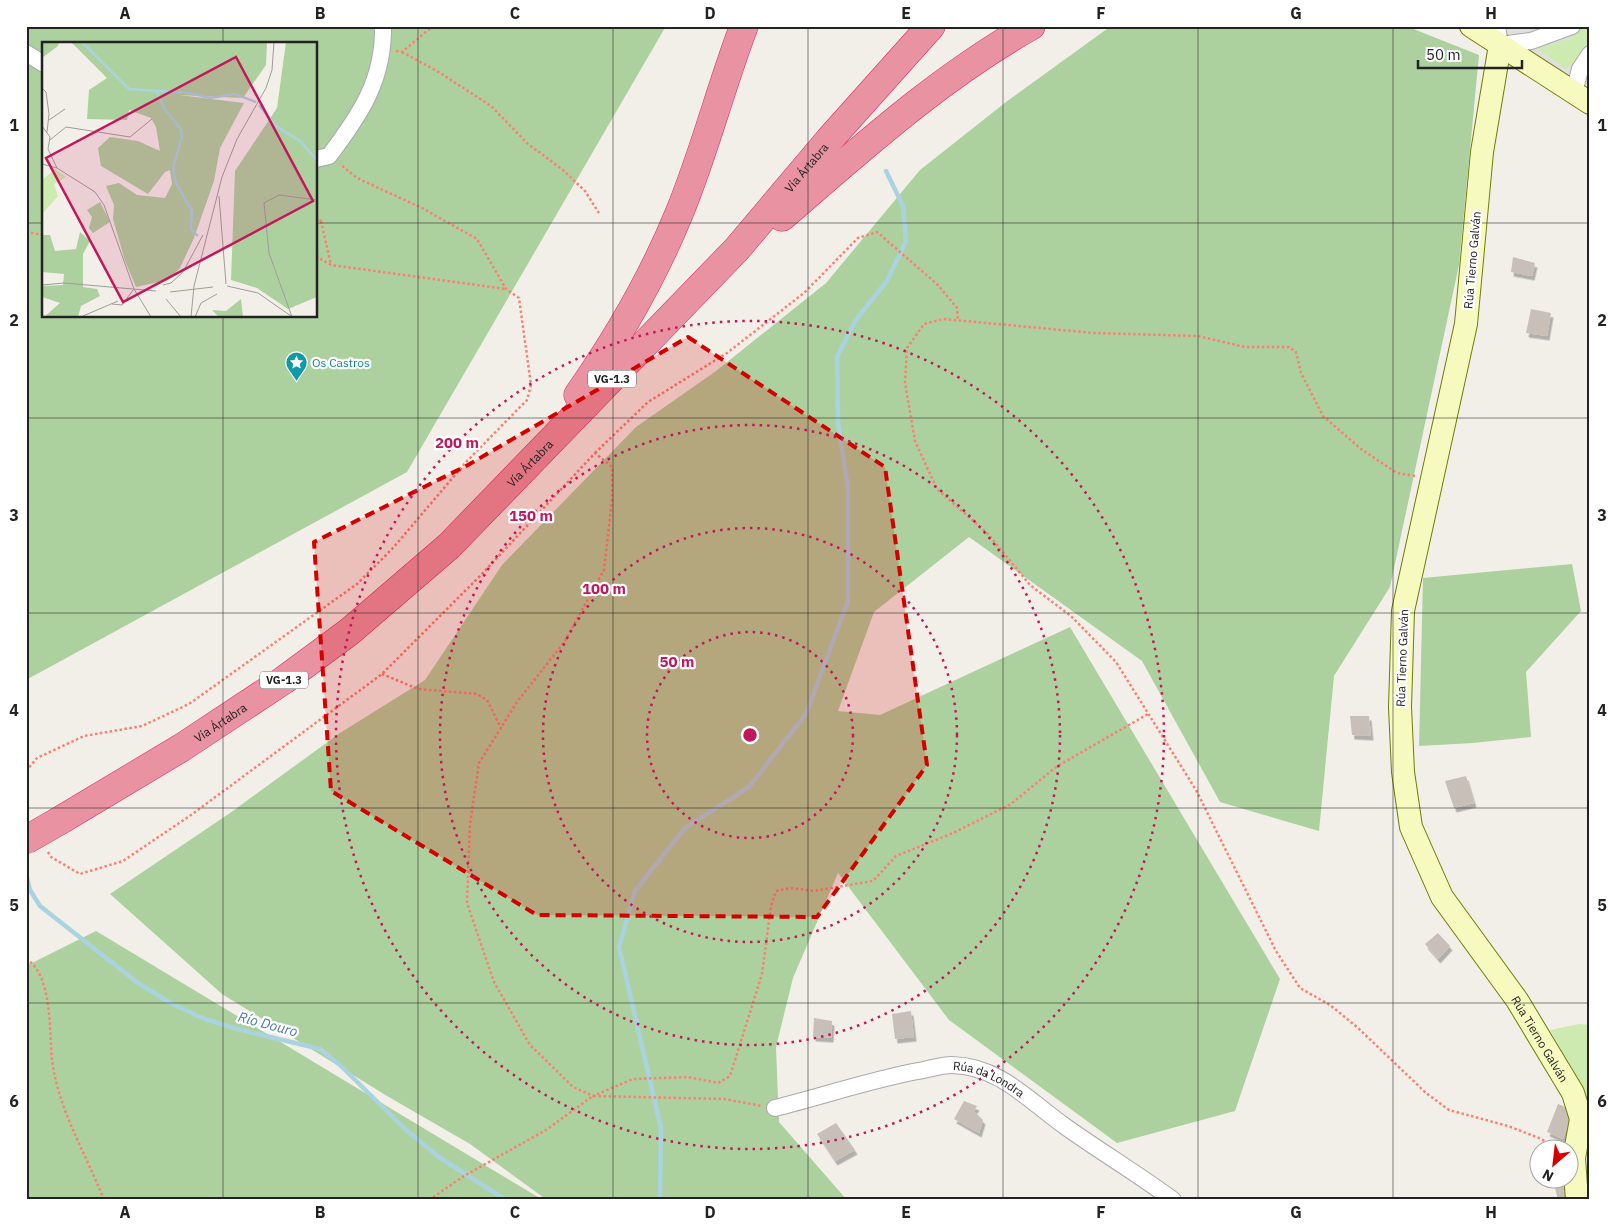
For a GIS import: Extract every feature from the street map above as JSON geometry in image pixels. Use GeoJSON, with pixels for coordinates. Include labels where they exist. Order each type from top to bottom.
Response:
{"type":"FeatureCollection","features":[{"type":"Feature","properties":{"kind":"highway"},"geometry":{"type":"LineString","coordinates":[[486,508],[560,421],[602,361],[640,297],[678,217],[744,26]]}},
{"type":"Feature","properties":{"kind":"highway","name":"Vía Ártabra"},"geometry":{"type":"LineString","coordinates":[[36,845],[59,821],[182,748],[284,680],[349,632],[449,546],[736,250],[829,140],[931,26]]}},
{"type":"Feature","properties":{"kind":"highway"},"geometry":{"type":"LineString","coordinates":[[736,250],[762,234],[896,118],[987,52],[1031,26]]}},
{"type":"Feature","properties":{"kind":"street"},"geometry":{"type":"LineString","coordinates":[[323,157],[360,115],[379,70],[383,26]]}},
{"type":"Feature","properties":{"kind":"street"},"geometry":{"type":"LineString","coordinates":[[1471,26],[1498,36],[1531,41],[1572,26]]}},
{"type":"Feature","properties":{"kind":"street"},"geometry":{"type":"LineString","coordinates":[[1498,36],[1582,98]]}},
{"type":"Feature","properties":{"kind":"street","name":"Rúa Tierno Galván"},"geometry":{"type":"LineString","coordinates":[[1498,36],[1482,152],[1466,324],[1403,610],[1401,726],[1403,772],[1410,827],[1442,897],[1517,1000],[1573,1093],[1585,1122],[1574,1158],[1577,1200]]}},
{"type":"Feature","properties":{"kind":"street"},"geometry":{"type":"LineString","coordinates":[[26,53],[42,63]]}},
{"type":"Feature","properties":{"kind":"street"},"geometry":{"type":"LineString","coordinates":[[1582,98],[1580,69],[1590,54]]}},
{"type":"Feature","properties":{"kind":"street","name":"Rúa da Londra"},"geometry":{"type":"LineString","coordinates":[[775,1108],[832,1094],[886,1077],[942,1066],[952,1065],[985,1071],[1010,1083],[1065,1127],[1145,1178],[1173,1200]]}},
{"type":"Feature","properties":{"kind":"path"},"geometry":{"type":"LineString","coordinates":[[402,52],[433,26]]}},
{"type":"Feature","properties":{"kind":"path"},"geometry":{"type":"LineString","coordinates":[[382,49],[402,52],[437,71],[491,106],[528,144],[563,170],[585,191],[599,213]]}},
{"type":"Feature","properties":{"kind":"path"},"geometry":{"type":"LineString","coordinates":[[26,771],[37,758],[84,736],[142,726],[189,704],[265,652],[363,578],[393,548],[467,461],[527,400],[531,385],[519,298],[506,289],[477,239],[422,208],[357,178],[323,157]]}},
{"type":"Feature","properties":{"kind":"path"},"geometry":{"type":"LineString","coordinates":[[318,218],[321,221],[331,265]]}},
{"type":"Feature","properties":{"kind":"path"},"geometry":{"type":"LineString","coordinates":[[26,232],[42,235]]}},
{"type":"Feature","properties":{"kind":"path"},"geometry":{"type":"LineString","coordinates":[[36,845],[51,857],[80,874],[123,862],[191,815],[382,674],[481,575],[596,453],[648,402],[727,353],[804,293],[858,238],[877,232],[938,285],[957,308],[958,320]]}},
{"type":"Feature","properties":{"kind":"path"},"geometry":{"type":"LineString","coordinates":[[318,257],[331,265],[506,289]]}},
{"type":"Feature","properties":{"kind":"path"},"geometry":{"type":"LineString","coordinates":[[1432,478],[1397,473],[1361,449],[1323,416],[1301,373],[1296,352],[1289,347],[1245,347],[1198,336],[1094,333],[943,319],[924,324],[906,348],[905,383],[915,441],[937,489],[988,534],[1030,585],[1071,616],[1116,662],[1196,790],[1276,952],[1300,988],[1337,1010],[1426,1093],[1449,1110],[1508,1126],[1539,1138]]}},
{"type":"Feature","properties":{"kind":"path"},"geometry":{"type":"LineString","coordinates":[[596,453],[612,467],[612,500],[604,570],[565,641],[517,702],[479,763],[470,824],[467,903],[494,982],[530,1045],[573,1087],[593,1096],[724,1099],[775,1108]]}},
{"type":"Feature","properties":{"kind":"path"},"geometry":{"type":"LineString","coordinates":[[382,674],[418,689],[477,694],[487,700],[501,728]]}},
{"type":"Feature","properties":{"kind":"path"},"geometry":{"type":"LineString","coordinates":[[429,1200],[464,1176],[546,1130],[593,1096],[633,1079],[688,1077],[718,1083],[730,1076],[762,974],[771,906],[776,891],[791,888],[814,891],[874,881],[896,856],[953,833],[1011,804],[1056,767],[1148,714]]}},
{"type":"Feature","properties":{"kind":"path"},"geometry":{"type":"LineString","coordinates":[[26,959],[41,975],[49,1016],[58,1095],[86,1154],[104,1200]]}},
{"type":"Feature","properties":{"kind":"highlighted area"},"geometry":{"type":"Polygon","coordinates":[[[688,337],[885,467],[927,765],[817,917],[537,915],[331,791],[314,542],[468,465],[688,337]]]}},
{"type":"Feature","properties":{"kind":"shaded area"},"geometry":{"type":"Polygon","coordinates":[[[1471,26],[1590,26],[1590,103],[1471,26]]]}},
{"type":"Feature","properties":{"kind":"green space"},"geometry":{"type":"Polygon","coordinates":[[[26,26],[666,26],[407,472],[26,680],[26,26]]]}},
{"type":"Feature","properties":{"kind":"green space"},"geometry":{"type":"Polygon","coordinates":[[[1111,26],[1406,26],[1479,55],[1459,265],[1390,587],[1334,676],[1319,831],[1220,802],[1142,661],[969,537],[874,612],[838,711],[880,715],[1070,627],[1280,979],[1235,1111],[1117,1143],[949,1020],[838,873],[793,978],[776,1047],[779,1122],[847,1200],[547,1200],[470,1144],[387,1096],[222,994],[110,894],[230,813],[340,733],[425,680],[502,565],[636,427],[716,371],[826,283],[920,170],[1006,102],[1111,26]]]}},
{"type":"Feature","properties":{"kind":"green space"},"geometry":{"type":"Polygon","coordinates":[[[1586,26],[1590,26],[1590,45],[1567,69],[1536,48],[1568,39],[1586,26]]]}},
{"type":"Feature","properties":{"kind":"green space"},"geometry":{"type":"Polygon","coordinates":[[[1572,564],[1581,611],[1526,672],[1531,737],[1419,746],[1423,578],[1572,564]]]}},
{"type":"Feature","properties":{"kind":"green space"},"geometry":{"type":"Polygon","coordinates":[[[96,931],[543,1200],[26,1200],[26,966],[96,931]]]}},
{"type":"Feature","properties":{"kind":"green space"},"geometry":{"type":"Polygon","coordinates":[[[1579,1024],[1590,1025],[1590,1104],[1550,1030],[1579,1024]]]}},
{"type":"Feature","properties":{"kind":"building"},"geometry":{"type":"Polygon","coordinates":[[[1513,257],[1535,263],[1532,276],[1511,272],[1513,257]]]}},
{"type":"Feature","properties":{"kind":"building"},"geometry":{"type":"Polygon","coordinates":[[[1531,309],[1551,313],[1547,336],[1526,333],[1531,309]]]}},
{"type":"Feature","properties":{"kind":"building"},"geometry":{"type":"Polygon","coordinates":[[[1350,716],[1369,716],[1371,736],[1352,735],[1350,716]]]}},
{"type":"Feature","properties":{"kind":"building"},"geometry":{"type":"Polygon","coordinates":[[[1466,776],[1474,803],[1454,808],[1445,781],[1466,776]]]}},
{"type":"Feature","properties":{"kind":"building"},"geometry":{"type":"Polygon","coordinates":[[[1438,933],[1450,946],[1438,959],[1425,944],[1438,933]]]}},
{"type":"Feature","properties":{"kind":"building"},"geometry":{"type":"Polygon","coordinates":[[[911,1011],[914,1037],[895,1039],[892,1014],[911,1011]]]}},
{"type":"Feature","properties":{"kind":"building"},"geometry":{"type":"Polygon","coordinates":[[[814,1018],[832,1021],[831,1038],[813,1037],[814,1018]]]}},
{"type":"Feature","properties":{"kind":"building"},"geometry":{"type":"Polygon","coordinates":[[[964,1101],[977,1106],[974,1111],[983,1120],[979,1133],[954,1119],[964,1101]]]}},
{"type":"Feature","properties":{"kind":"building"},"geometry":{"type":"Polygon","coordinates":[[[1558,1104],[1573,1110],[1563,1138],[1547,1132],[1558,1104]]]}},
{"type":"Feature","properties":{"kind":"building"},"geometry":{"type":"Polygon","coordinates":[[[836,1123],[855,1150],[835,1161],[817,1134],[836,1123]]]}},
{"type":"Feature","properties":{"kind":"building"},"geometry":{"type":"Polygon","coordinates":[[[1555,1188],[1568,1188],[1570,1200],[1558,1200],[1555,1188]]]}},
{"type":"Feature","properties":{"kind":"waterway"},"geometry":{"type":"LineString","coordinates":[[660,1200],[661,1128],[619,947],[635,891],[685,828],[749,787],[806,714],[848,601],[848,489],[838,423],[837,357],[855,321],[887,281],[906,241],[903,206],[886,171]]}},
{"type":"Feature","properties":{"kind":"waterway","name":"Río Douro"},"geometry":{"type":"LineString","coordinates":[[26,874],[30,890],[40,906],[138,983],[169,1002],[202,1018],[237,1029],[320,1049],[340,1065],[406,1130],[439,1157],[506,1200]]}},
{"type":"Feature","properties":{"kind":"place","name":"Os Castros"},"geometry":{"type":"Point","coordinates":[296,381]}}]}
